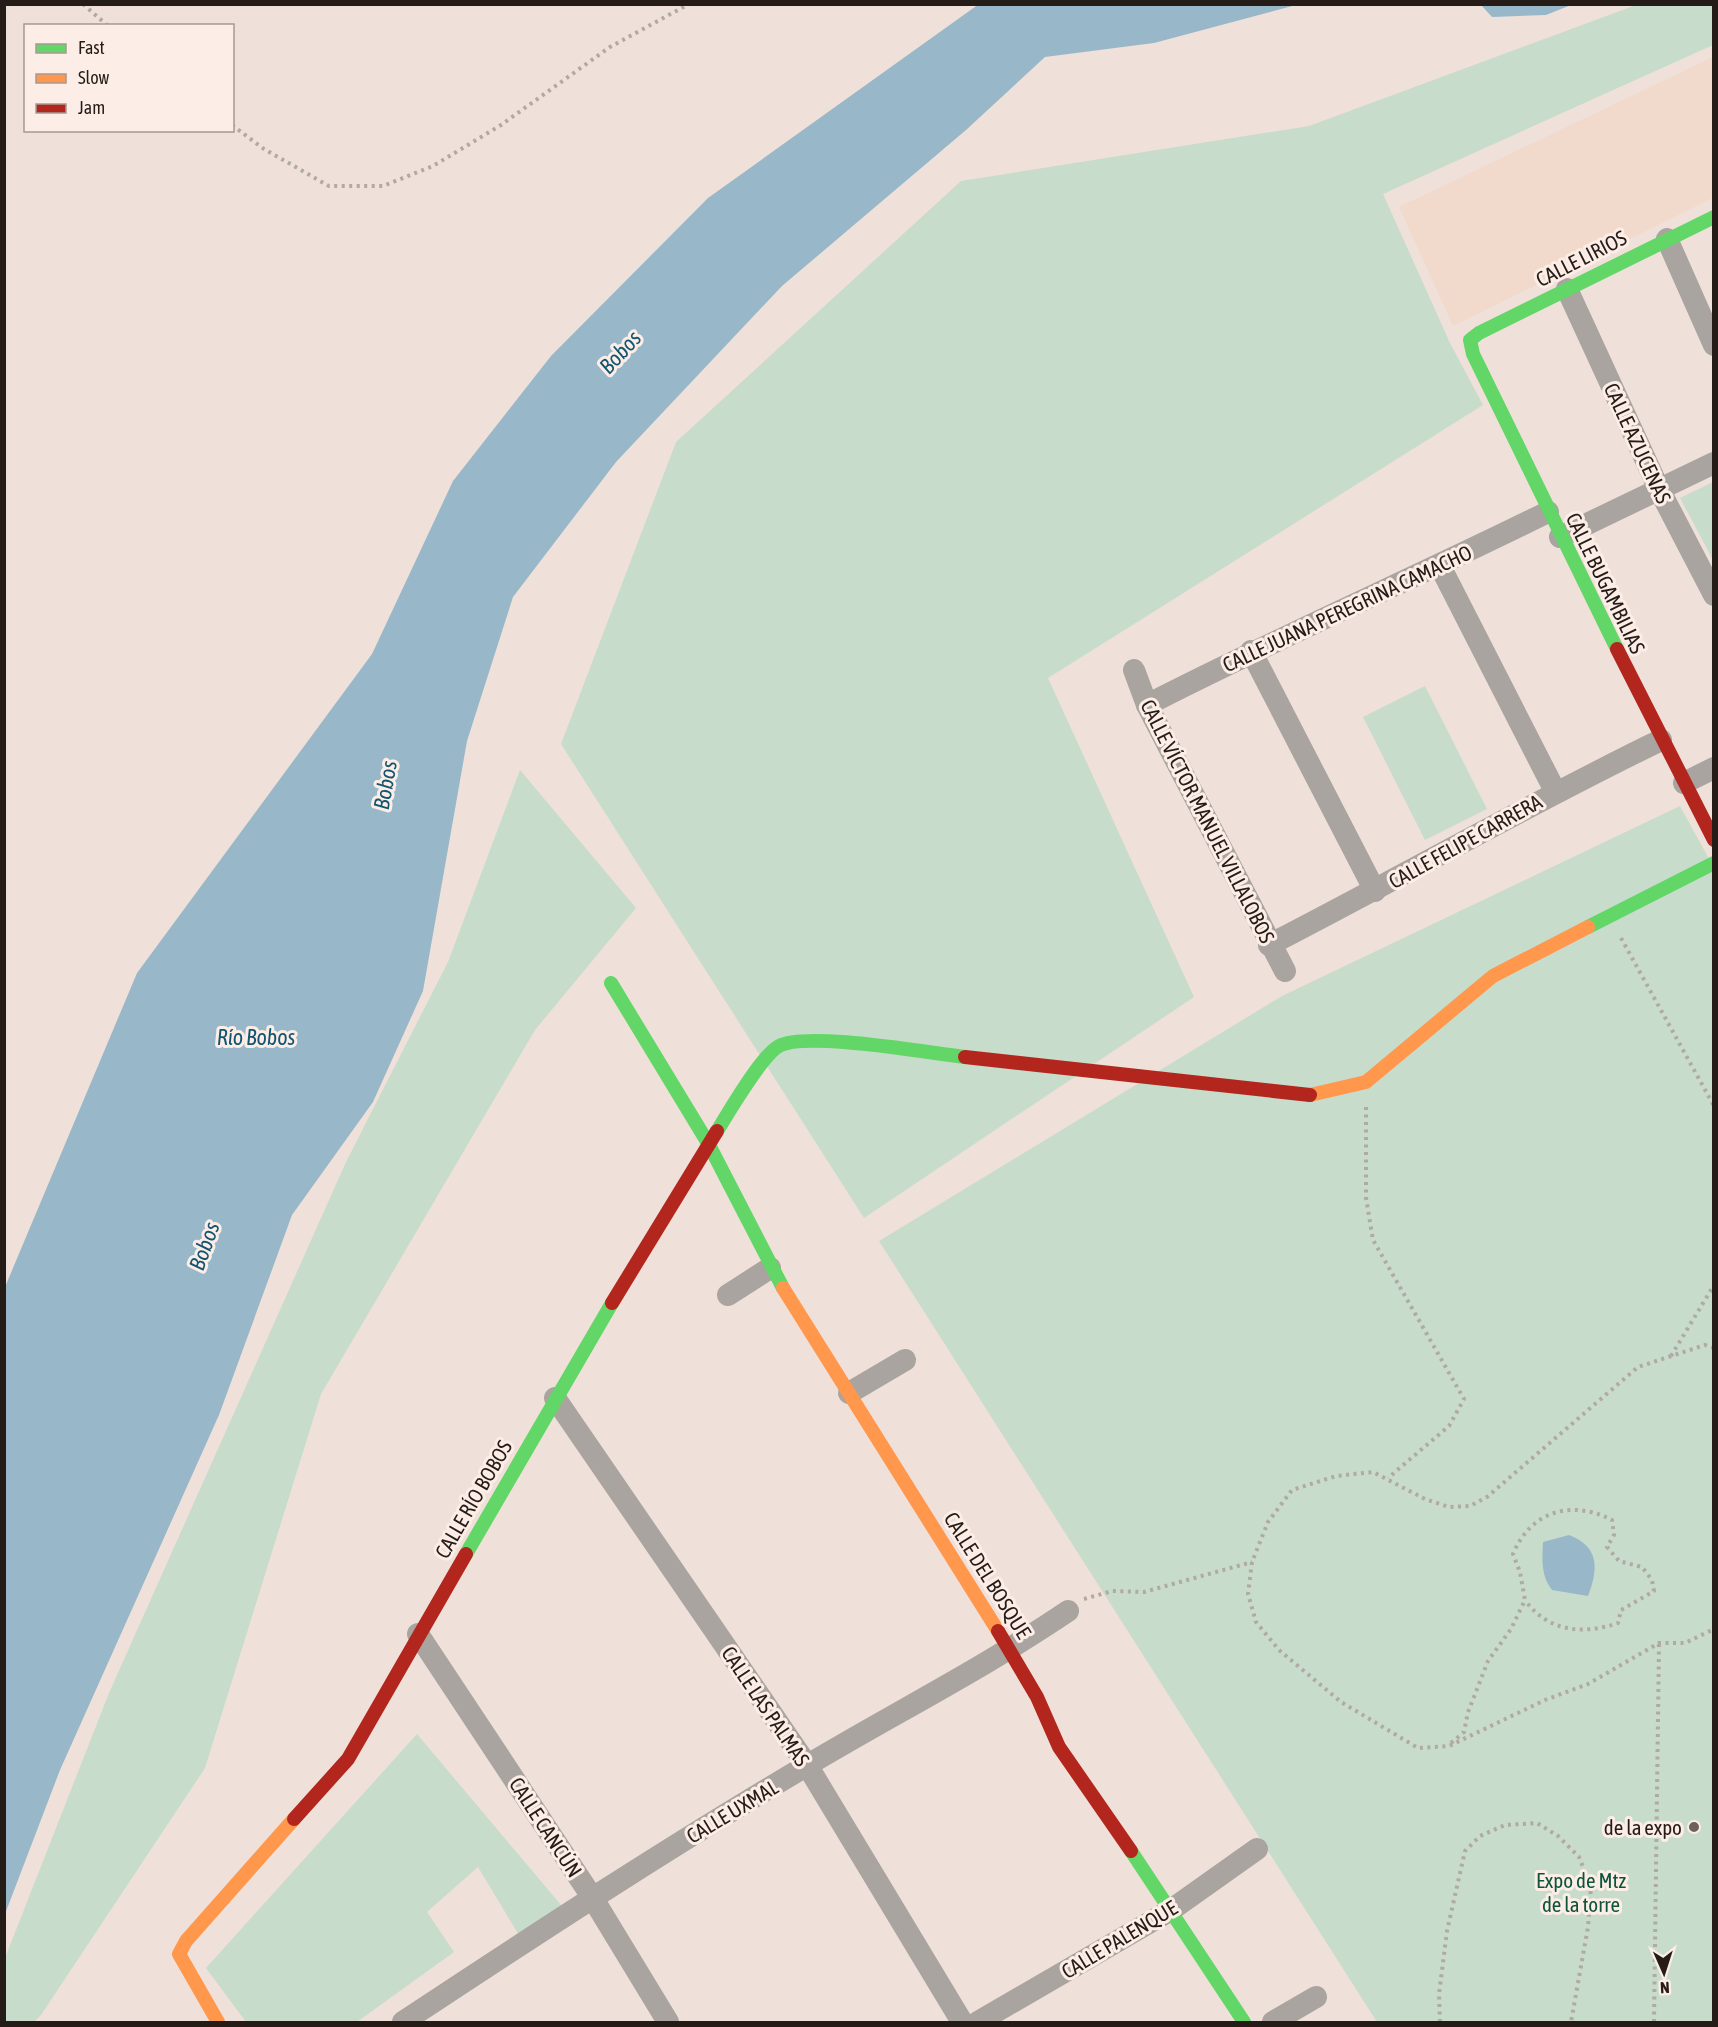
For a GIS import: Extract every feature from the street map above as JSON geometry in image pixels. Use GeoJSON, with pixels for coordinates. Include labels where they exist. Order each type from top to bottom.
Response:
{"type":"FeatureCollection","features":[{"type":"Feature","properties":{"kind":"street","name":"CALLE LIRIOS"},"geometry":{"type":"LineString","coordinates":[[1470,340],[1479,333],[1713,217]]}},
{"type":"Feature","properties":{"kind":"street"},"geometry":{"type":"LineString","coordinates":[[1667,239],[1713,345]]}},
{"type":"Feature","properties":{"kind":"street","name":"CALLE AZUCENAS"},"geometry":{"type":"LineString","coordinates":[[1567,289],[1659,489],[1713,595]]}},
{"type":"Feature","properties":{"kind":"street","name":"CALLE BUGAMBILIAS"},"geometry":{"type":"LineString","coordinates":[[1470,340],[1473,354],[1560,537],[1713,840]]}},
{"type":"Feature","properties":{"kind":"street"},"geometry":{"type":"LineString","coordinates":[[1560,537],[1713,463]]}},
{"type":"Feature","properties":{"kind":"street","name":"CALLE JUANA PEREGRINA CAMACHO"},"geometry":{"type":"LineString","coordinates":[[1147,705],[1251,651],[1440,566],[1548,512]]}},
{"type":"Feature","properties":{"kind":"street"},"geometry":{"type":"LineString","coordinates":[[1440,566],[1555,791]]}},
{"type":"Feature","properties":{"kind":"street"},"geometry":{"type":"LineString","coordinates":[[1251,651],[1374,891]]}},
{"type":"Feature","properties":{"kind":"street","name":"CALLE VÍCTOR MANUEL VILLALOBOS"},"geometry":{"type":"LineString","coordinates":[[1134,670],[1147,705],[1269,945],[1285,971]]}},
{"type":"Feature","properties":{"kind":"street","name":"CALLE FELIPE CARRERA"},"geometry":{"type":"LineString","coordinates":[[1269,945],[1374,891],[1555,791],[1661,740]]}},
{"type":"Feature","properties":{"kind":"street"},"geometry":{"type":"LineString","coordinates":[[1684,783],[1713,768]]}},
{"type":"Feature","properties":{"kind":"street"},"geometry":{"type":"LineString","coordinates":[[1366,1082],[1493,976],[1713,863]]}},
{"type":"Feature","properties":{"kind":"street","name":"CALLE DEL BOSQUE"},"geometry":{"type":"LineString","coordinates":[[611,983],[708,1143],[770,1268],[1010,1650],[1037,1697],[1059,1747],[1171,1910],[1244,2022]]}},
{"type":"Feature","properties":{"kind":"street","name":"CALLE RÍO BOBOS"},"geometry":{"type":"LineString","coordinates":[[218,2022],[178,1954],[186,1941],[348,1759],[555,1398],[708,1143],[762,1064],[779,1046],[810,1040],[1308,1095],[1366,1082]]}},
{"type":"Feature","properties":{"kind":"street"},"geometry":{"type":"LineString","coordinates":[[728,1295],[770,1268]]}},
{"type":"Feature","properties":{"kind":"street"},"geometry":{"type":"LineString","coordinates":[[849,1393],[905,1360]]}},
{"type":"Feature","properties":{"kind":"street","name":"CALLE LAS PALMAS"},"geometry":{"type":"LineString","coordinates":[[555,1398],[807,1765],[962,2022]]}},
{"type":"Feature","properties":{"kind":"street","name":"CALLE UXMAL"},"geometry":{"type":"LineString","coordinates":[[403,2022],[592,1897],[807,1765],[1010,1650],[1068,1611]]}},
{"type":"Feature","properties":{"kind":"street","name":"CALLE CANCÚN"},"geometry":{"type":"LineString","coordinates":[[418,1634],[592,1897],[668,2022]]}},
{"type":"Feature","properties":{"kind":"street","name":"CALLE PALENQUE"},"geometry":{"type":"LineString","coordinates":[[978,2022],[1171,1910],[1257,1849]]}},
{"type":"Feature","properties":{"kind":"street"},"geometry":{"type":"LineString","coordinates":[[1273,2022],[1316,1997]]}},
{"type":"Feature","properties":{"kind":"path"},"geometry":{"type":"LineString","coordinates":[[83,4],[106,24]]}},
{"type":"Feature","properties":{"kind":"path"},"geometry":{"type":"LineString","coordinates":[[234,126],[264,149],[329,186],[383,186],[432,166],[501,125],[610,47],[688,4]]}},
{"type":"Feature","properties":{"kind":"path"},"geometry":{"type":"LineString","coordinates":[[1609,916],[1713,1106]]}},
{"type":"Feature","properties":{"kind":"path"},"geometry":{"type":"LineString","coordinates":[[1366,1082],[1366,1198],[1372,1240],[1464,1399],[1449,1426],[1388,1478]]}},
{"type":"Feature","properties":{"kind":"path"},"geometry":{"type":"LineString","coordinates":[[1670,1357],[1713,1285]]}},
{"type":"Feature","properties":{"kind":"path"},"geometry":{"type":"LineString","coordinates":[[1713,1348],[1705,1345],[1638,1367],[1488,1497],[1470,1506],[1449,1507],[1425,1499],[1373,1472],[1336,1476],[1292,1490],[1268,1522],[1252,1562],[1248,1594],[1256,1622],[1279,1650],[1341,1702],[1418,1748],[1449,1746],[1545,1700],[1588,1684],[1659,1643],[1685,1643],[1713,1629]]}},
{"type":"Feature","properties":{"kind":"path"},"geometry":{"type":"LineString","coordinates":[[1449,1746],[1464,1732],[1468,1712],[1488,1661],[1511,1629],[1525,1600],[1520,1572],[1513,1554],[1521,1536],[1536,1521],[1569,1509],[1593,1510],[1612,1520],[1614,1535],[1608,1547],[1619,1561],[1642,1567],[1652,1580],[1654,1591],[1621,1610],[1618,1623],[1598,1630],[1580,1632],[1542,1617],[1533,1611],[1525,1600]]}},
{"type":"Feature","properties":{"kind":"path"},"geometry":{"type":"LineString","coordinates":[[1068,1611],[1089,1596],[1112,1591],[1144,1592],[1252,1562]]}},
{"type":"Feature","properties":{"kind":"path"},"geometry":{"type":"LineString","coordinates":[[1654,2022],[1659,1643]]}},
{"type":"Feature","properties":{"kind":"path"},"geometry":{"type":"LineString","coordinates":[[1440,2022],[1439,1994],[1447,1931],[1465,1851],[1480,1836],[1505,1825],[1537,1823],[1558,1836],[1579,1857],[1591,1887],[1588,1927],[1571,2022]]}},
{"type":"Feature","properties":{"kind":"shaded area"},"geometry":{"type":"Polygon","coordinates":[[[1713,57],[1713,198],[1453,326],[1399,207],[1713,57]]]}},
{"type":"Feature","properties":{"kind":"green space"},"geometry":{"type":"Polygon","coordinates":[[[1636,5],[1713,5],[1713,45],[1383,194],[1450,343],[1483,405],[1048,678],[1194,997],[864,1218],[561,744],[676,442],[961,181],[1309,126],[1636,5]]]}},
{"type":"Feature","properties":{"kind":"green space"},"geometry":{"type":"Polygon","coordinates":[[[1713,482],[1713,560],[1680,498],[1713,482]]]}},
{"type":"Feature","properties":{"kind":"green space"},"geometry":{"type":"Polygon","coordinates":[[[1425,686],[1487,809],[1425,840],[1363,717],[1425,686]]]}},
{"type":"Feature","properties":{"kind":"green space"},"geometry":{"type":"Polygon","coordinates":[[[520,770],[636,908],[535,1030],[321,1394],[205,1768],[41,2015],[34,2022],[5,2022],[5,1958],[109,1693],[346,1162],[448,962],[520,770]]]}},
{"type":"Feature","properties":{"kind":"green space","name":"Expo de Mtz de la torre"},"geometry":{"type":"Polygon","coordinates":[[[1680,806],[1714,868],[1713,2022],[1377,2022],[879,1241],[1282,996],[1680,806]]]}},
{"type":"Feature","properties":{"kind":"green space"},"geometry":{"type":"Polygon","coordinates":[[[417,1734],[561,1905],[520,1937],[478,1867],[427,1912],[454,1952],[357,2022],[246,2022],[206,1968],[417,1734]]]}},
{"type":"Feature","properties":{"kind":"water","name":"Río Bobos"},"geometry":{"type":"Polygon","coordinates":[[[979,4],[1296,5],[1154,43],[1045,57],[966,130],[782,286],[616,462],[513,597],[467,741],[423,991],[373,1102],[292,1215],[219,1415],[60,1770],[5,1914],[5,1287],[137,973],[372,654],[453,481],[551,356],[708,198],[979,4]]]}},
{"type":"Feature","properties":{"kind":"water"},"geometry":{"type":"Polygon","coordinates":[[[1481,5],[1571,5],[1546,15],[1492,17],[1481,5]]]}},
{"type":"Feature","properties":{"kind":"water"},"geometry":{"type":"Polygon","coordinates":[[[1569,1535],[1586,1545],[1594,1559],[1594,1577],[1588,1596],[1552,1590],[1544,1573],[1543,1542],[1569,1535]]]}},
{"type":"Feature","properties":{"kind":"traffic: fast"},"geometry":{"type":"LineString","coordinates":[[1617,649],[1473,354],[1470,340],[1479,333],[1714,217]]}},
{"type":"Feature","properties":{"kind":"traffic: fast"},"geometry":{"type":"LineString","coordinates":[[1588,927],[1714,863]]}},
{"type":"Feature","properties":{"kind":"traffic: fast"},"geometry":{"type":"LineString","coordinates":[[611,983],[708,1143],[783,1288]]}},
{"type":"Feature","properties":{"kind":"traffic: fast"},"geometry":{"type":"LineString","coordinates":[[717,1131],[763,1061],[779,1046],[793,1042],[840,1042],[965,1057]]}},
{"type":"Feature","properties":{"kind":"traffic: fast"},"geometry":{"type":"LineString","coordinates":[[466,1554],[612,1303]]}},
{"type":"Feature","properties":{"kind":"traffic: fast"},"geometry":{"type":"LineString","coordinates":[[1131,1851],[1244,2022]]}},
{"type":"Feature","properties":{"kind":"traffic: slow"},"geometry":{"type":"LineString","coordinates":[[1310,1095],[1366,1082],[1493,976],[1588,927]]}},
{"type":"Feature","properties":{"kind":"traffic: slow"},"geometry":{"type":"LineString","coordinates":[[783,1288],[998,1631]]}},
{"type":"Feature","properties":{"kind":"traffic: slow"},"geometry":{"type":"LineString","coordinates":[[218,2022],[179,1954],[186,1941],[294,1819]]}},
{"type":"Feature","properties":{"kind":"traffic: jam"},"geometry":{"type":"LineString","coordinates":[[1617,649],[1714,840]]}},
{"type":"Feature","properties":{"kind":"traffic: jam"},"geometry":{"type":"LineString","coordinates":[[965,1057],[1310,1095]]}},
{"type":"Feature","properties":{"kind":"traffic: jam"},"geometry":{"type":"LineString","coordinates":[[612,1303],[717,1131]]}},
{"type":"Feature","properties":{"kind":"traffic: jam"},"geometry":{"type":"LineString","coordinates":[[294,1819],[348,1759],[466,1554]]}},
{"type":"Feature","properties":{"kind":"traffic: jam"},"geometry":{"type":"LineString","coordinates":[[998,1631],[1037,1697],[1059,1747],[1131,1851]]}},
{"type":"Feature","properties":{"kind":"place","name":"de la expo"},"geometry":{"type":"Point","coordinates":[1694,1827]}},
{"type":"Feature","properties":{"kind":"water label","name":"Bobos"},"geometry":{"type":"Point","coordinates":[620,352]}},
{"type":"Feature","properties":{"kind":"water label","name":"Bobos"},"geometry":{"type":"Point","coordinates":[385,785]}},
{"type":"Feature","properties":{"kind":"water label","name":"Bobos"},"geometry":{"type":"Point","coordinates":[204,1246]}}]}
